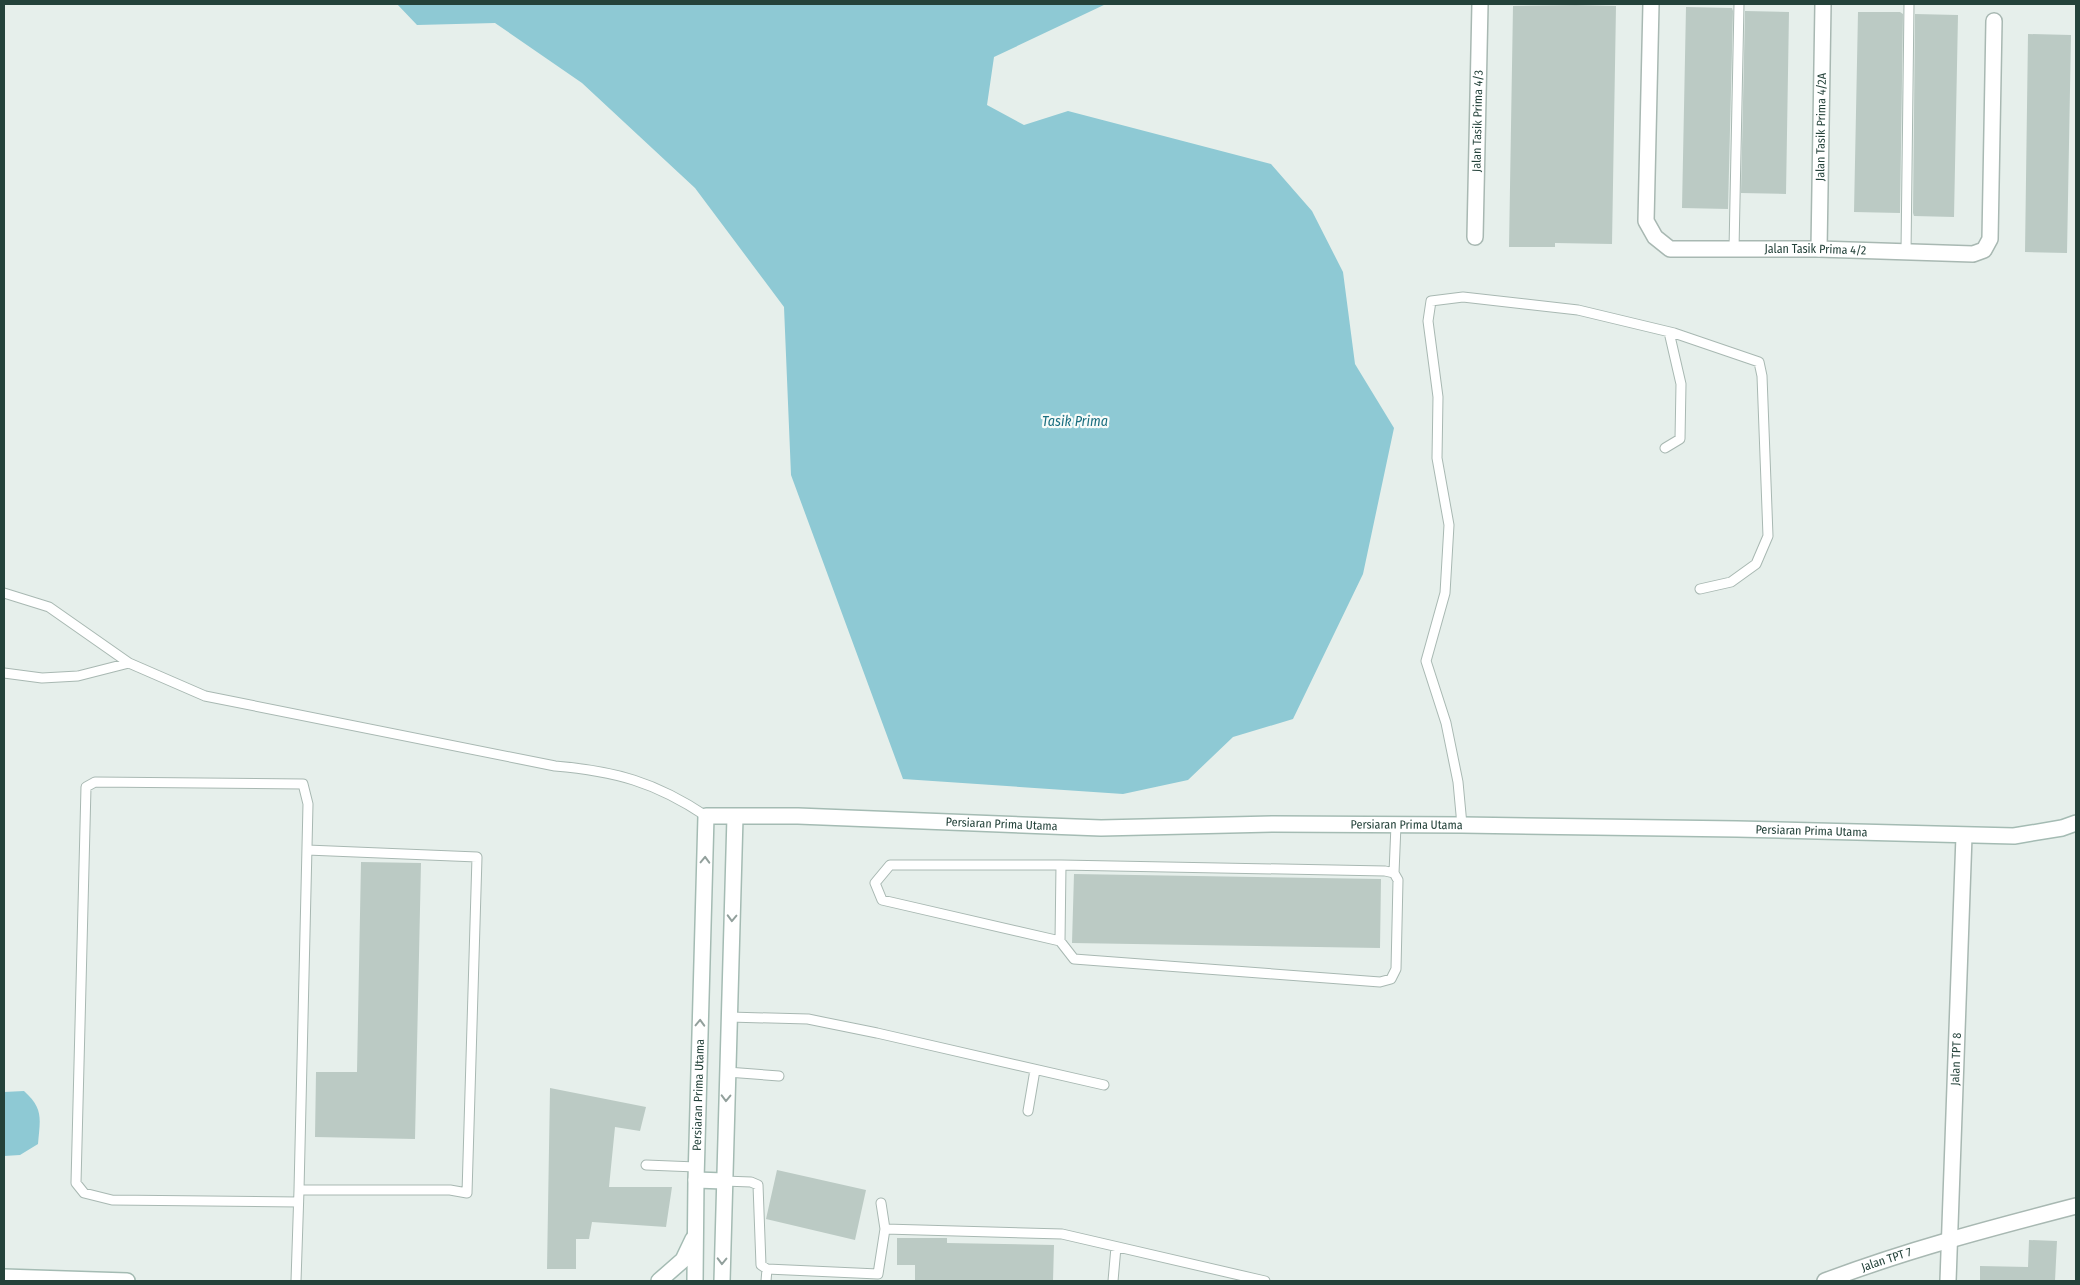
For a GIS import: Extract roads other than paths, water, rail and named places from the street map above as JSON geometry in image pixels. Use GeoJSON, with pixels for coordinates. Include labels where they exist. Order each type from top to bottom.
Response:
{"type":"FeatureCollection","features":[{"type":"Feature","properties":{"kind":"main road","name":"Jalan Tasik Prima 4/3"},"geometry":{"type":"LineString","coordinates":[[1475,237],[1480,4]]}},
{"type":"Feature","properties":{"kind":"main road","name":"Jalan Tasik Prima 4/2"},"geometry":{"type":"LineString","coordinates":[[1651,4],[1646,221],[1655,237],[1670,249],[1734,248],[1978,253],[1984,250],[1990,239],[1994,21]]}},
{"type":"Feature","properties":{"kind":"main road","name":"Jalan Tasik Prima 4/2A"},"geometry":{"type":"LineString","coordinates":[[1819,250],[1823,4]]}},
{"type":"Feature","properties":{"kind":"main road","name":"Persiaran Prima Utama"},"geometry":{"type":"LineString","coordinates":[[695,1281],[696,1174],[706,816],[798,816],[1101,828],[1274,824],[1396,825],[1737,829],[1964,836],[2014,836],[2062,828],[2076,823]]}},
{"type":"Feature","properties":{"kind":"main road"},"geometry":{"type":"LineString","coordinates":[[722,1281],[735,817]]}},
{"type":"Feature","properties":{"kind":"main road","name":"Jalan TPT 8"},"geometry":{"type":"LineString","coordinates":[[1948,1281],[1964,836]]}},
{"type":"Feature","properties":{"kind":"main road"},"geometry":{"type":"LineString","coordinates":[[696,1174],[724,1181]]}},
{"type":"Feature","properties":{"kind":"main road","name":"Jalan TPT 7"},"geometry":{"type":"LineString","coordinates":[[1825,1281],[1874,1262],[1949,1239],[2076,1206]]}},
{"type":"Feature","properties":{"kind":"main road"},"geometry":{"type":"LineString","coordinates":[[659,1281],[683,1260],[696,1231]]}},
{"type":"Feature","properties":{"kind":"main road"},"geometry":{"type":"LineString","coordinates":[[4,1277],[127,1281]]}},
{"type":"Feature","properties":{"kind":"lane"},"geometry":{"type":"LineString","coordinates":[[1734,248],[1739,4]]}},
{"type":"Feature","properties":{"kind":"lane"},"geometry":{"type":"LineString","coordinates":[[1906,252],[1909,4]]}},
{"type":"Feature","properties":{"kind":"lane"},"geometry":{"type":"LineString","coordinates":[[1462,826],[1458,782],[1446,723],[1426,661],[1445,593],[1449,525],[1437,458],[1438,397],[1428,321],[1431,301],[1462,297],[1578,310],[1669,332],[1759,362],[1762,376],[1768,536],[1756,564],[1731,582],[1700,589]]}},
{"type":"Feature","properties":{"kind":"lane"},"geometry":{"type":"LineString","coordinates":[[1665,448],[1680,439],[1682,384],[1669,332]]}},
{"type":"Feature","properties":{"kind":"lane"},"geometry":{"type":"LineString","coordinates":[[4,593],[49,608],[129,663],[205,696],[555,766],[609,773],[640,780],[688,804],[706,816]]}},
{"type":"Feature","properties":{"kind":"lane"},"geometry":{"type":"LineString","coordinates":[[4,673],[42,678],[78,676],[129,663]]}},
{"type":"Feature","properties":{"kind":"lane"},"geometry":{"type":"LineString","coordinates":[[296,1281],[299,1190],[308,804],[303,784],[95,782],[86,787],[76,1183],[84,1193],[112,1200],[298,1202]]}},
{"type":"Feature","properties":{"kind":"lane"},"geometry":{"type":"LineString","coordinates":[[1061,865],[1060,941],[1074,959],[1380,982],[1391,979],[1396,969],[1398,880],[1394,873],[1396,825]]}},
{"type":"Feature","properties":{"kind":"lane"},"geometry":{"type":"LineString","coordinates":[[299,1190],[450,1190],[467,1193],[478,857],[307,850]]}},
{"type":"Feature","properties":{"kind":"lane"},"geometry":{"type":"LineString","coordinates":[[1060,941],[882,900],[875,884],[890,865],[1061,865],[1386,871],[1394,873]]}},
{"type":"Feature","properties":{"kind":"lane"},"geometry":{"type":"LineString","coordinates":[[729,1017],[808,1019],[878,1033],[1104,1085]]}},
{"type":"Feature","properties":{"kind":"lane"},"geometry":{"type":"LineString","coordinates":[[1028,1110],[1035,1070]]}},
{"type":"Feature","properties":{"kind":"lane"},"geometry":{"type":"LineString","coordinates":[[727,1072],[779,1076]]}},
{"type":"Feature","properties":{"kind":"lane"},"geometry":{"type":"LineString","coordinates":[[646,1166],[696,1174]]}},
{"type":"Feature","properties":{"kind":"lane"},"geometry":{"type":"LineString","coordinates":[[724,1181],[751,1182],[758,1185],[759,1249],[761,1264],[767,1268],[878,1274],[885,1229],[881,1203]]}},
{"type":"Feature","properties":{"kind":"lane"},"geometry":{"type":"LineString","coordinates":[[885,1229],[1062,1234],[1265,1281]]}},
{"type":"Feature","properties":{"kind":"lane"},"geometry":{"type":"LineString","coordinates":[[1113,1281],[1116,1248]]}},
{"type":"Feature","properties":{"kind":"lane"},"geometry":{"type":"LineString","coordinates":[[766,1281],[767,1268]]}},
{"type":"Feature","properties":{"kind":"water","name":"Tasik Prima"},"geometry":{"type":"Polygon","coordinates":[[[397,4],[1106,4],[994,57],[987,105],[1024,125],[1068,111],[1271,164],[1312,211],[1343,272],[1355,364],[1394,428],[1363,574],[1293,719],[1233,737],[1188,780],[1123,794],[903,779],[791,475],[784,307],[695,188],[582,83],[495,23],[417,25],[397,4]]]}},
{"type":"Feature","properties":{"kind":"water"},"geometry":{"type":"Polygon","coordinates":[[[24,1091],[38,1109],[40,1121],[38,1144],[20,1155],[4,1156],[4,1092],[24,1091]]]}}]}
